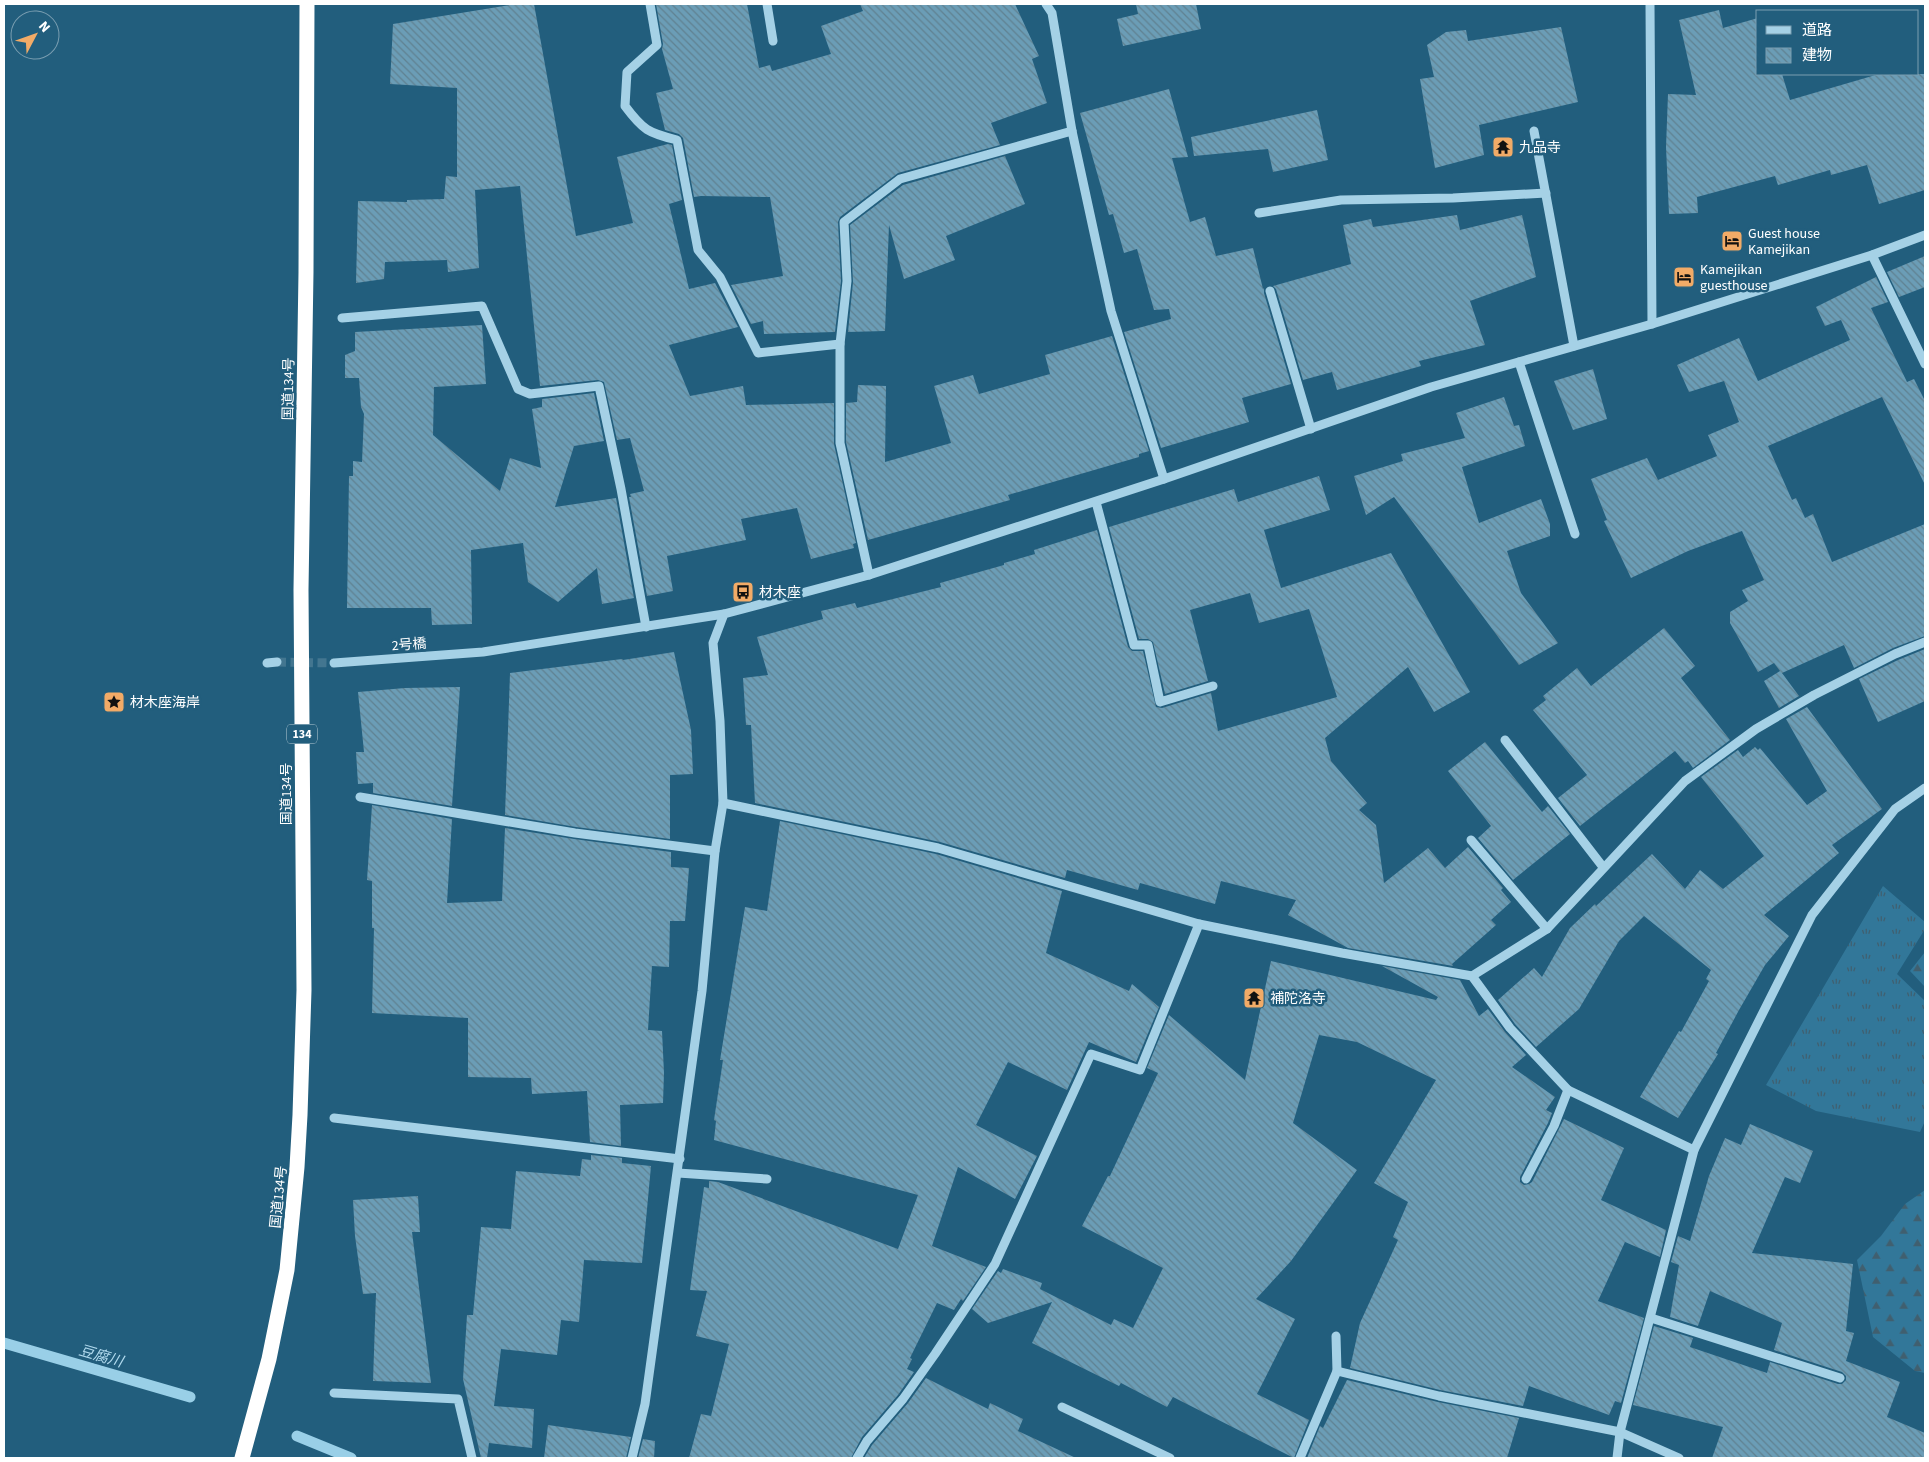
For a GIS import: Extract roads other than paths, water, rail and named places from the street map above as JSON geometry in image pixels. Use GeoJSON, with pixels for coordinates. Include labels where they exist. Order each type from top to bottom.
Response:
{"type":"FeatureCollection","features":[{"type":"Feature","properties":{"kind":"highway","name":"国道134号"},"geometry":{"type":"LineString","coordinates":[[242,1458],[269,1359],[287,1270],[300,1115],[304,990],[301,590],[306,272],[307,4]]}},
{"type":"Feature","properties":{"kind":"street"},"geometry":{"type":"LineString","coordinates":[[650,4],[658,45],[627,72],[625,106],[640,126],[655,134],[677,140],[698,250],[720,277],[758,353],[840,344]]}},
{"type":"Feature","properties":{"kind":"street"},"geometry":{"type":"LineString","coordinates":[[767,4],[773,41]]}},
{"type":"Feature","properties":{"kind":"street"},"geometry":{"type":"LineString","coordinates":[[1046,4],[1052,13],[1072,131],[1110,311],[1164,480]]}},
{"type":"Feature","properties":{"kind":"street"},"geometry":{"type":"LineString","coordinates":[[1650,4],[1652,324]]}},
{"type":"Feature","properties":{"kind":"street"},"geometry":{"type":"LineString","coordinates":[[870,575],[840,444],[840,344],[847,281],[844,222],[900,179],[1072,131]]}},
{"type":"Feature","properties":{"kind":"street"},"geometry":{"type":"LineString","coordinates":[[1534,131],[1574,346]]}},
{"type":"Feature","properties":{"kind":"street"},"geometry":{"type":"LineString","coordinates":[[1258,213],[1341,200],[1546,193]]}},
{"type":"Feature","properties":{"kind":"street","name":"2号橋"},"geometry":{"type":"LineString","coordinates":[[336,663],[483,652],[646,627],[724,614],[870,575],[1164,480],[1431,387],[1652,324],[1872,255],[1925,235]]}},
{"type":"Feature","properties":{"kind":"street"},"geometry":{"type":"LineString","coordinates":[[1872,255],[1925,364]]}},
{"type":"Feature","properties":{"kind":"street"},"geometry":{"type":"LineString","coordinates":[[1270,291],[1312,429]]}},
{"type":"Feature","properties":{"kind":"street"},"geometry":{"type":"LineString","coordinates":[[342,318],[482,306],[518,389],[530,394],[599,386],[621,489],[646,627]]}},
{"type":"Feature","properties":{"kind":"street"},"geometry":{"type":"LineString","coordinates":[[1519,362],[1575,534]]}},
{"type":"Feature","properties":{"kind":"street"},"geometry":{"type":"LineString","coordinates":[[1096,502],[1134,645],[1148,645],[1160,702],[1213,686]]}},
{"type":"Feature","properties":{"kind":"street"},"geometry":{"type":"LineString","coordinates":[[632,1458],[645,1404],[680,1159],[702,992],[715,850],[723,804],[720,721],[714,643],[724,614]]}},
{"type":"Feature","properties":{"kind":"street"},"geometry":{"type":"LineString","coordinates":[[723,804],[938,848],[1199,924],[1342,953],[1472,976],[1547,929],[1584,892],[1604,867],[1685,781],[1756,729],[1814,695],[1895,654],[1925,642]]}},
{"type":"Feature","properties":{"kind":"street"},"geometry":{"type":"LineString","coordinates":[[267,663],[277,662]]}},
{"type":"Feature","properties":{"kind":"street"},"geometry":{"type":"LineString","coordinates":[[1505,740],[1604,867]]}},
{"type":"Feature","properties":{"kind":"street"},"geometry":{"type":"LineString","coordinates":[[1617,1458],[1620,1432],[1694,1150],[1812,915],[1895,809],[1925,788]]}},
{"type":"Feature","properties":{"kind":"street"},"geometry":{"type":"LineString","coordinates":[[360,797],[575,833],[715,850]]}},
{"type":"Feature","properties":{"kind":"street"},"geometry":{"type":"LineString","coordinates":[[1471,840],[1547,929]]}},
{"type":"Feature","properties":{"kind":"street"},"geometry":{"type":"LineString","coordinates":[[856,1458],[867,1441],[903,1399],[995,1264],[1091,1054],[1140,1070],[1199,924]]}},
{"type":"Feature","properties":{"kind":"street"},"geometry":{"type":"LineString","coordinates":[[1472,976],[1510,1028],[1568,1090],[1694,1150]]}},
{"type":"Feature","properties":{"kind":"street"},"geometry":{"type":"LineString","coordinates":[[1526,1180],[1554,1126],[1568,1090]]}},
{"type":"Feature","properties":{"kind":"street"},"geometry":{"type":"LineString","coordinates":[[334,1118],[680,1159]]}},
{"type":"Feature","properties":{"kind":"street"},"geometry":{"type":"LineString","coordinates":[[678,1173],[767,1179]]}},
{"type":"Feature","properties":{"kind":"street"},"geometry":{"type":"LineString","coordinates":[[1651,1318],[1840,1378]]}},
{"type":"Feature","properties":{"kind":"street"},"geometry":{"type":"LineString","coordinates":[[1300,1458],[1337,1371],[1336,1336]]}},
{"type":"Feature","properties":{"kind":"street"},"geometry":{"type":"LineString","coordinates":[[1337,1371],[1439,1396],[1620,1432],[1678,1458]]}},
{"type":"Feature","properties":{"kind":"street"},"geometry":{"type":"LineString","coordinates":[[334,1393],[458,1399],[472,1458]]}},
{"type":"Feature","properties":{"kind":"street"},"geometry":{"type":"LineString","coordinates":[[1062,1407],[1170,1458]]}},
{"type":"Feature","properties":{"kind":"waterway","name":"豆腐川"},"geometry":{"type":"LineString","coordinates":[[4,1343],[190,1397]]}},
{"type":"Feature","properties":{"kind":"waterway","name":"豆腐川"},"geometry":{"type":"LineString","coordinates":[[297,1436],[351,1458]]}},
{"type":"Feature","properties":{"kind":"tunnel"},"geometry":{"type":"LineString","coordinates":[[277,662],[334,663]]}},
{"type":"Feature","properties":{"kind":"place","name":"九品寺"},"geometry":{"type":"Point","coordinates":[1503,147]}},
{"type":"Feature","properties":{"kind":"place","name":"Guest house Kamejikan"},"geometry":{"type":"Point","coordinates":[1732,241]}},
{"type":"Feature","properties":{"kind":"place","name":"Kamejikan guesthouse"},"geometry":{"type":"Point","coordinates":[1684,277]}},
{"type":"Feature","properties":{"kind":"place","name":"材木座"},"geometry":{"type":"Point","coordinates":[743,592]}},
{"type":"Feature","properties":{"kind":"place","name":"材木座海岸"},"geometry":{"type":"Point","coordinates":[114,702]}},
{"type":"Feature","properties":{"kind":"place","name":"補陀洛寺"},"geometry":{"type":"Point","coordinates":[1254,998]}}]}
